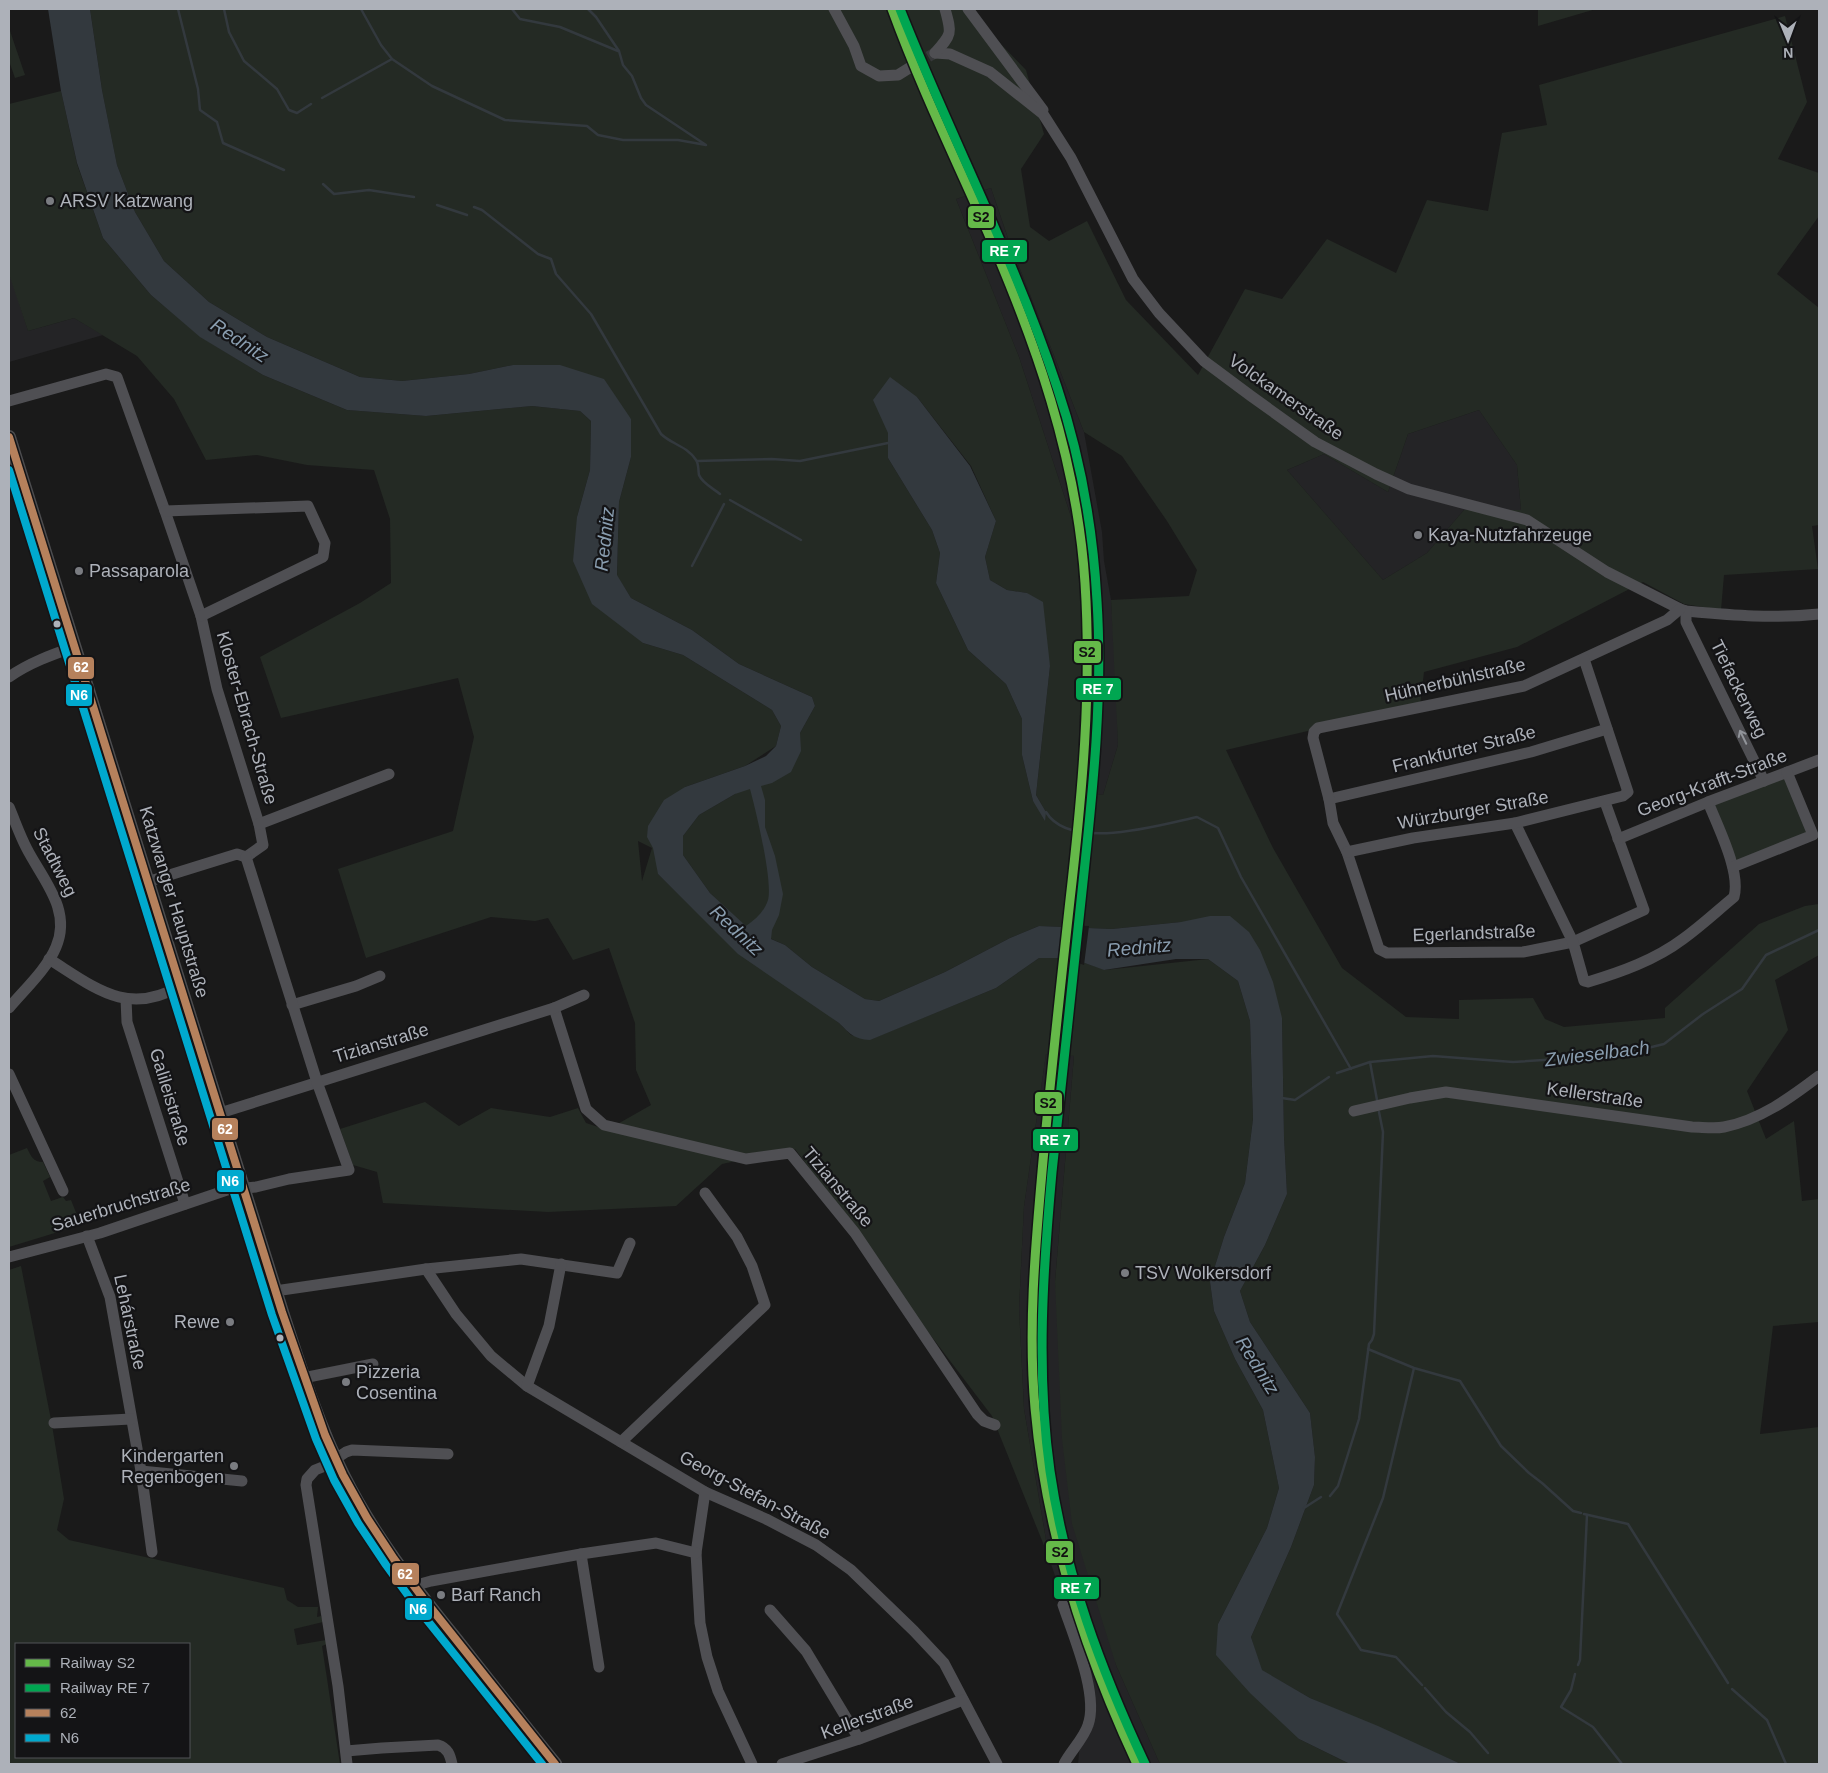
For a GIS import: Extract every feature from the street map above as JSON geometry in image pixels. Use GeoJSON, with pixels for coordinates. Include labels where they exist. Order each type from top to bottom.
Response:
{"type":"FeatureCollection","features":[{"type":"Feature","properties":{"kind":"main road","name":"Katzwanger Hauptstraße"},"geometry":{"type":"LineString","coordinates":[[9,436],[303,1378],[335,1459],[368,1519],[413,1586],[556,1764]]}},
{"type":"Feature","properties":{"kind":"street"},"geometry":{"type":"LineString","coordinates":[[834,9],[854,46],[861,66],[880,76],[898,75],[914,65]]}},
{"type":"Feature","properties":{"kind":"street"},"geometry":{"type":"LineString","coordinates":[[945,9],[950,27],[950,35],[935,53],[950,54],[990,72],[1043,114]]}},
{"type":"Feature","properties":{"kind":"street","name":"Volckamerstraße"},"geometry":{"type":"LineString","coordinates":[[968,9],[1038,102],[1043,110],[1043,114],[1071,158],[1133,279],[1159,313],[1204,360],[1315,442],[1409,489],[1527,520],[1607,572],[1683,610],[1762,617],[1794,617],[1819,614]]}},
{"type":"Feature","properties":{"kind":"street","name":"Kloster-Ebrach-Straße"},"geometry":{"type":"LineString","coordinates":[[9,401],[106,374],[117,377],[166,511],[200,616],[217,689],[259,824],[263,845],[246,857]]}},
{"type":"Feature","properties":{"kind":"street"},"geometry":{"type":"LineString","coordinates":[[166,511],[308,506],[325,543],[323,557],[200,616]]}},
{"type":"Feature","properties":{"kind":"street","name":"Hühnerbühlstraße"},"geometry":{"type":"LineString","coordinates":[[1329,799],[1313,738],[1314,732],[1318,728],[1524,686],[1667,620],[1683,610]]}},
{"type":"Feature","properties":{"kind":"street","name":"Tiefackerweg"},"geometry":{"type":"LineString","coordinates":[[1683,610],[1686,622],[1764,781]]}},
{"type":"Feature","properties":{"kind":"street"},"geometry":{"type":"LineString","coordinates":[[9,677],[39,659],[74,647]]}},
{"type":"Feature","properties":{"kind":"street"},"geometry":{"type":"LineString","coordinates":[[1584,659],[1607,729]]}},
{"type":"Feature","properties":{"kind":"street","name":"Frankfurter Straße"},"geometry":{"type":"LineString","coordinates":[[1329,799],[1515,756],[1607,729]]}},
{"type":"Feature","properties":{"kind":"street","name":"Würzburger Straße"},"geometry":{"type":"LineString","coordinates":[[1347,852],[1413,838],[1515,823],[1623,796],[1628,792],[1607,729]]}},
{"type":"Feature","properties":{"kind":"street","name":"Georg-Krafft-Straße"},"geometry":{"type":"LineString","coordinates":[[1618,839],[1708,802],[1819,760]]}},
{"type":"Feature","properties":{"kind":"street"},"geometry":{"type":"LineString","coordinates":[[1733,867],[1813,835],[1787,772]]}},
{"type":"Feature","properties":{"kind":"street"},"geometry":{"type":"LineString","coordinates":[[259,824],[389,774]]}},
{"type":"Feature","properties":{"kind":"street"},"geometry":{"type":"LineString","coordinates":[[1329,799],[1333,823],[1347,852]]}},
{"type":"Feature","properties":{"kind":"street"},"geometry":{"type":"LineString","coordinates":[[1605,802],[1618,839]]}},
{"type":"Feature","properties":{"kind":"street"},"geometry":{"type":"LineString","coordinates":[[1515,823],[1572,942],[1584,981],[1588,982],[1618,973],[1651,958],[1682,940],[1734,897],[1737,887],[1733,867],[1708,802]]}},
{"type":"Feature","properties":{"kind":"street","name":"Stadtweg"},"geometry":{"type":"LineString","coordinates":[[9,807],[27,850],[56,899],[60,911],[61,926],[59,939],[49,959],[9,1008]]}},
{"type":"Feature","properties":{"kind":"street","name":"Egerlandstraße"},"geometry":{"type":"LineString","coordinates":[[1347,852],[1379,949],[1387,953],[1522,952],[1572,942],[1644,910],[1618,839]]}},
{"type":"Feature","properties":{"kind":"street"},"geometry":{"type":"LineString","coordinates":[[147,882],[237,854],[246,857],[317,1082]]}},
{"type":"Feature","properties":{"kind":"street"},"geometry":{"type":"LineString","coordinates":[[49,959],[97,989],[126,999],[148,999],[180,986]]}},
{"type":"Feature","properties":{"kind":"street"},"geometry":{"type":"LineString","coordinates":[[292,1005],[356,986],[380,976]]}},
{"type":"Feature","properties":{"kind":"street","name":"Tizianstraße"},"geometry":{"type":"LineString","coordinates":[[220,1113],[554,1008],[584,995]]}},
{"type":"Feature","properties":{"kind":"street","name":"Galileistraße"},"geometry":{"type":"LineString","coordinates":[[126,999],[128,1022],[185,1204]]}},
{"type":"Feature","properties":{"kind":"street","name":"Tizianstraße"},"geometry":{"type":"LineString","coordinates":[[554,1008],[586,1109],[604,1125],[746,1159],[790,1153],[855,1233],[977,1414],[984,1421],[995,1425]]}},
{"type":"Feature","properties":{"kind":"street"},"geometry":{"type":"LineString","coordinates":[[9,1074],[63,1191]]}},
{"type":"Feature","properties":{"kind":"street","name":"Kellerstraße"},"geometry":{"type":"LineString","coordinates":[[1354,1111],[1446,1092],[1692,1127],[1722,1128],[1753,1118],[1784,1102],[1819,1076]]}},
{"type":"Feature","properties":{"kind":"street","name":"Sauerbruchstraße"},"geometry":{"type":"LineString","coordinates":[[9,1257],[87,1236],[227,1190],[256,1187],[289,1179],[349,1170],[317,1082]]}},
{"type":"Feature","properties":{"kind":"street"},"geometry":{"type":"LineString","coordinates":[[621,1442],[765,1305],[752,1266],[737,1237],[705,1193]]}},
{"type":"Feature","properties":{"kind":"street","name":"Lehárstraße"},"geometry":{"type":"LineString","coordinates":[[87,1236],[110,1296],[141,1471],[152,1552]]}},
{"type":"Feature","properties":{"kind":"street"},"geometry":{"type":"LineString","coordinates":[[275,1290],[426,1269],[521,1259],[617,1273],[630,1244]]}},
{"type":"Feature","properties":{"kind":"street"},"geometry":{"type":"LineString","coordinates":[[527,1386],[549,1326],[561,1264]]}},
{"type":"Feature","properties":{"kind":"street","name":"Georg-Stefan-Straße"},"geometry":{"type":"LineString","coordinates":[[426,1269],[456,1314],[491,1356],[527,1386],[705,1492],[766,1519],[816,1545],[851,1570],[914,1630],[944,1663],[997,1764]]}},
{"type":"Feature","properties":{"kind":"street"},"geometry":{"type":"LineString","coordinates":[[303,1378],[374,1364]]}},
{"type":"Feature","properties":{"kind":"street"},"geometry":{"type":"LineString","coordinates":[[54,1423],[131,1419]]}},
{"type":"Feature","properties":{"kind":"street"},"geometry":{"type":"LineString","coordinates":[[347,1764],[338,1686],[306,1485],[307,1479],[315,1470],[352,1450],[448,1454]]}},
{"type":"Feature","properties":{"kind":"street"},"geometry":{"type":"LineString","coordinates":[[141,1471],[242,1480]]}},
{"type":"Feature","properties":{"kind":"street"},"geometry":{"type":"LineString","coordinates":[[705,1492],[696,1553],[700,1623],[707,1657],[718,1691],[752,1764]]}},
{"type":"Feature","properties":{"kind":"street"},"geometry":{"type":"LineString","coordinates":[[413,1586],[431,1580],[656,1543],[696,1553]]}},
{"type":"Feature","properties":{"kind":"street"},"geometry":{"type":"LineString","coordinates":[[581,1554],[599,1667]]}},
{"type":"Feature","properties":{"kind":"street"},"geometry":{"type":"LineString","coordinates":[[1063,1605],[1085,1672],[1090,1718],[1088,1728],[1064,1764]]}},
{"type":"Feature","properties":{"kind":"street"},"geometry":{"type":"LineString","coordinates":[[770,1610],[806,1651],[859,1739]]}},
{"type":"Feature","properties":{"kind":"street","name":"Kellerstraße"},"geometry":{"type":"LineString","coordinates":[[782,1764],[859,1739],[963,1700]]}},
{"type":"Feature","properties":{"kind":"street"},"geometry":{"type":"LineString","coordinates":[[346,1751],[438,1745],[444,1747],[449,1753],[452,1764]]}},
{"type":"Feature","properties":{"kind":"shaded area"},"geometry":{"type":"Polygon","coordinates":[[[90,9],[967,9],[1026,70],[1044,134],[1021,169],[1030,227],[1049,241],[1087,221],[1126,300],[1198,375],[1245,289],[1282,299],[1327,239],[1396,273],[1427,200],[1488,211],[1502,133],[1547,125],[1539,85],[1785,16],[1807,102],[1778,159],[1819,173],[1819,216],[1777,274],[1819,308],[1819,525],[1812,526],[1818,569],[1724,575],[1721,610],[1684,604],[1643,582],[1517,647],[1424,672],[1420,705],[1226,750],[1273,848],[1342,968],[1406,1017],[1459,1019],[1459,1000],[1533,998],[1545,1019],[1564,1027],[1665,1018],[1665,1008],[1759,924],[1805,906],[1819,904],[1819,955],[1775,980],[1788,1030],[1747,1091],[1766,1139],[1794,1121],[1802,1201],[1819,1199],[1819,1322],[1773,1326],[1760,1434],[1819,1427],[1819,1764],[1461,1764],[1310,1698],[1261,1670],[1251,1637],[1291,1547],[1314,1485],[1315,1457],[1310,1413],[1250,1322],[1240,1291],[1265,1245],[1287,1194],[1282,1018],[1181,922],[1112,929],[1039,926],[1010,938],[945,972],[879,1001],[865,999],[812,967],[785,945],[747,928],[710,893],[683,855],[683,836],[699,815],[735,794],[800,733],[815,706],[812,697],[739,664],[692,630],[631,598],[617,576],[619,502],[631,457],[631,419],[513,365],[469,374],[402,381],[360,377],[267,337],[209,302],[164,261],[135,212],[117,165],[102,90],[90,9]],[[991,188],[956,199],[1019,357],[1075,529],[1083,629],[1077,791],[1103,795],[1118,745],[1111,600],[1189,596],[1197,570],[1167,521],[1122,456],[1084,432],[1009,241],[991,188]],[[917,397],[888,433],[888,458],[932,530],[940,553],[936,583],[968,650],[1006,684],[1022,719],[1022,755],[1033,801],[1046,812],[1036,795],[1050,666],[1027,593],[1007,590],[990,580],[985,557],[996,521],[971,466],[917,397]],[[1479,410],[1408,434],[1388,492],[1324,454],[1287,470],[1383,580],[1427,553],[1464,510],[1521,510],[1517,465],[1479,410]]]}},
{"type":"Feature","properties":{"kind":"shaded area"},"geometry":{"type":"Polygon","coordinates":[[[1538,9],[1596,9],[1538,26],[1538,9]]]}},
{"type":"Feature","properties":{"kind":"shaded area"},"geometry":{"type":"Polygon","coordinates":[[[9,28],[25,75],[15,78],[9,61],[9,28]]]}},
{"type":"Feature","properties":{"kind":"shaded area"},"geometry":{"type":"Polygon","coordinates":[[[61,91],[77,164],[103,238],[151,295],[201,337],[263,375],[347,410],[426,416],[532,406],[580,411],[591,421],[590,470],[577,517],[643,643],[683,655],[772,710],[781,726],[776,746],[745,766],[685,787],[658,874],[696,911],[839,1023],[851,1035],[871,1039],[996,988],[1039,958],[1071,958],[1105,970],[1208,959],[1238,981],[1250,1021],[1253,1119],[1245,1183],[1224,1237],[1210,1282],[1214,1311],[1235,1359],[1263,1410],[1279,1488],[1267,1528],[1218,1624],[1299,1739],[1350,1764],[1160,1764],[1116,1665],[1072,1524],[1062,1439],[1055,1282],[1074,1056],[1046,1054],[1024,1206],[1019,1308],[1024,1409],[1049,1558],[992,1416],[919,1320],[857,1231],[795,1149],[722,1164],[676,1206],[548,1212],[383,1203],[377,1172],[353,1165],[340,1129],[425,1102],[459,1126],[491,1108],[550,1117],[578,1108],[586,1123],[607,1130],[651,1105],[636,1070],[635,1023],[609,948],[573,960],[548,918],[535,921],[491,917],[366,958],[338,869],[453,831],[474,737],[458,678],[281,718],[260,657],[360,603],[391,583],[390,519],[374,470],[307,465],[257,455],[206,460],[174,399],[137,356],[74,318],[28,331],[9,274],[9,104],[61,91]],[[638,841],[642,881],[652,848],[638,841]]]}},
{"type":"Feature","properties":{"kind":"shaded area"},"geometry":{"type":"Polygon","coordinates":[[[991,188],[1009,241],[1084,432],[1102,532],[1104,561],[1111,600],[1116,672],[1118,745],[1103,795],[1077,791],[1083,629],[1075,529],[1019,357],[956,199],[991,188]]]}},
{"type":"Feature","properties":{"kind":"shaded area"},"geometry":{"type":"Polygon","coordinates":[[[10,273],[28,331],[74,318],[103,335],[9,362],[10,273]]]}},
{"type":"Feature","properties":{"kind":"shaded area"},"geometry":{"type":"Polygon","coordinates":[[[1479,410],[1517,465],[1521,510],[1464,510],[1427,553],[1383,580],[1287,470],[1324,454],[1388,492],[1408,434],[1479,410]]]}},
{"type":"Feature","properties":{"kind":"shaded area"},"geometry":{"type":"Polygon","coordinates":[[[1785,776],[1809,835],[1737,865],[1713,803],[1785,776]]]}},
{"type":"Feature","properties":{"kind":"shaded area"},"geometry":{"type":"Polygon","coordinates":[[[1046,1053],[1074,1056],[1055,1282],[1116,1665],[1160,1764],[1078,1764],[1081,1732],[1093,1723],[1091,1682],[1049,1558],[1024,1409],[1019,1308],[1024,1206],[1046,1053]]]}},
{"type":"Feature","properties":{"kind":"shaded area"},"geometry":{"type":"Polygon","coordinates":[[[27,1148],[35,1160],[43,1162],[50,1177],[43,1181],[51,1201],[63,1197],[66,1201],[71,1200],[81,1225],[9,1247],[9,1155],[27,1148]]]}},
{"type":"Feature","properties":{"kind":"shaded area"},"geometry":{"type":"Polygon","coordinates":[[[21,1266],[52,1425],[64,1499],[57,1530],[69,1540],[284,1588],[287,1600],[298,1607],[318,1607],[317,1617],[321,1616],[323,1622],[294,1629],[297,1645],[326,1640],[327,1644],[322,1646],[340,1764],[9,1764],[9,1270],[21,1266]]]}},
{"type":"Feature","properties":{"kind":"water","name":"Rednitz"},"geometry":{"type":"Polygon","coordinates":[[[48,9],[90,9],[102,90],[117,165],[135,212],[164,261],[209,302],[267,337],[360,377],[402,381],[469,374],[513,365],[560,365],[604,379],[631,419],[631,457],[619,502],[617,575],[631,598],[692,630],[739,664],[812,697],[815,706],[800,733],[801,751],[791,772],[772,783],[761,786],[765,800],[765,827],[775,856],[783,894],[779,915],[772,930],[771,939],[785,945],[812,967],[865,999],[879,1001],[945,972],[1010,938],[1039,926],[1112,929],[1181,922],[1210,916],[1230,916],[1249,932],[1260,950],[1273,982],[1282,1018],[1287,1194],[1265,1245],[1240,1291],[1250,1322],[1310,1413],[1315,1457],[1314,1485],[1291,1547],[1251,1637],[1262,1670],[1310,1698],[1378,1726],[1461,1764],[1350,1764],[1299,1739],[1250,1693],[1216,1655],[1218,1624],[1267,1528],[1279,1488],[1263,1410],[1235,1359],[1214,1311],[1210,1282],[1224,1237],[1245,1183],[1253,1119],[1250,1021],[1238,981],[1208,959],[1176,959],[1104,970],[1071,958],[1039,958],[996,988],[870,1040],[853,1035],[839,1023],[738,954],[658,874],[653,848],[647,837],[648,826],[664,800],[685,787],[745,766],[766,756],[776,746],[781,726],[772,710],[683,655],[643,643],[592,604],[573,561],[577,517],[590,470],[591,421],[580,411],[532,406],[426,416],[347,410],[263,375],[200,337],[151,295],[103,238],[77,163],[61,91],[48,9]],[[750,789],[735,794],[699,815],[683,836],[683,855],[710,893],[746,926],[762,912],[768,900],[769,891],[763,846],[750,789]]]}},
{"type":"Feature","properties":{"kind":"water"},"geometry":{"type":"Polygon","coordinates":[[[890,377],[917,397],[970,466],[996,521],[985,557],[990,580],[1007,590],[1027,593],[1043,602],[1050,666],[1036,795],[1046,812],[1045,821],[1033,801],[1022,755],[1022,719],[1006,684],[968,650],[936,583],[940,553],[932,530],[888,458],[888,433],[873,400],[890,377]]]}},
{"type":"Feature","properties":{"kind":"pier"},"geometry":{"type":"Polygon","coordinates":[[[1063,925],[1089,926],[1084,965],[1070,960],[1059,960],[1063,925]]]}},
{"type":"Feature","properties":{"kind":"waterway"},"geometry":{"type":"LineString","coordinates":[[178,9],[198,89],[200,110],[217,122],[223,143],[284,170]]}},
{"type":"Feature","properties":{"kind":"waterway"},"geometry":{"type":"LineString","coordinates":[[224,9],[229,32],[244,61],[277,89],[289,110],[297,113],[311,104]]}},
{"type":"Feature","properties":{"kind":"waterway"},"geometry":{"type":"LineString","coordinates":[[361,9],[381,45],[392,59],[432,86],[505,120],[587,126],[598,135],[623,140],[678,140],[706,145],[646,105],[632,76],[623,65],[619,51],[596,17],[588,9]]}},
{"type":"Feature","properties":{"kind":"waterway"},"geometry":{"type":"LineString","coordinates":[[512,9],[520,19],[560,27],[618,51]]}},
{"type":"Feature","properties":{"kind":"waterway"},"geometry":{"type":"LineString","coordinates":[[322,98],[392,59]]}},
{"type":"Feature","properties":{"kind":"waterway"},"geometry":{"type":"LineString","coordinates":[[323,184],[334,194],[369,190],[414,197]]}},
{"type":"Feature","properties":{"kind":"waterway"},"geometry":{"type":"LineString","coordinates":[[437,205],[467,215]]}},
{"type":"Feature","properties":{"kind":"waterway"},"geometry":{"type":"LineString","coordinates":[[474,207],[482,210],[538,254],[551,259],[556,274],[591,314],[661,434],[692,455],[698,463],[701,478],[720,494]]}},
{"type":"Feature","properties":{"kind":"waterway"},"geometry":{"type":"LineString","coordinates":[[697,461],[772,459],[800,461],[888,443]]}},
{"type":"Feature","properties":{"kind":"waterway"},"geometry":{"type":"LineString","coordinates":[[730,500],[801,540]]}},
{"type":"Feature","properties":{"kind":"waterway"},"geometry":{"type":"LineString","coordinates":[[692,566],[724,504]]}},
{"type":"Feature","properties":{"kind":"waterway"},"geometry":{"type":"LineString","coordinates":[[1046,812],[1058,824],[1075,831],[1095,833],[1139,829],[1197,817],[1218,828],[1241,877],[1351,1069]]}},
{"type":"Feature","properties":{"kind":"waterway","name":"Zwieselbach"},"geometry":{"type":"LineString","coordinates":[[1337,1073],[1370,1062],[1433,1056],[1513,1062],[1619,1055],[1664,1044],[1703,1014],[1742,989],[1766,955],[1819,930]]}},
{"type":"Feature","properties":{"kind":"waterway"},"geometry":{"type":"LineString","coordinates":[[1370,1062],[1377,1100]]}},
{"type":"Feature","properties":{"kind":"waterway"},"geometry":{"type":"LineString","coordinates":[[1282,1098],[1295,1100],[1329,1077]]}},
{"type":"Feature","properties":{"kind":"waterway"},"geometry":{"type":"LineString","coordinates":[[1330,1496],[1338,1486],[1359,1419],[1369,1344],[1374,1334],[1383,1132],[1379,1112]]}},
{"type":"Feature","properties":{"kind":"waterway"},"geometry":{"type":"LineString","coordinates":[[1368,1349],[1414,1368],[1460,1381],[1501,1446],[1573,1511],[1581,1513]]}},
{"type":"Feature","properties":{"kind":"waterway"},"geometry":{"type":"LineString","coordinates":[[1414,1368],[1383,1498],[1337,1614],[1361,1650],[1396,1657],[1422,1685]]}},
{"type":"Feature","properties":{"kind":"waterway"},"geometry":{"type":"LineString","coordinates":[[1304,1508],[1321,1497]]}},
{"type":"Feature","properties":{"kind":"waterway"},"geometry":{"type":"LineString","coordinates":[[1584,1514],[1628,1524],[1728,1683]]}},
{"type":"Feature","properties":{"kind":"waterway"},"geometry":{"type":"LineString","coordinates":[[1578,1665],[1580,1660],[1587,1515]]}},
{"type":"Feature","properties":{"kind":"waterway"},"geometry":{"type":"LineString","coordinates":[[1575,1674],[1571,1690],[1561,1707],[1593,1727],[1622,1764]]}},
{"type":"Feature","properties":{"kind":"waterway"},"geometry":{"type":"LineString","coordinates":[[1425,1688],[1446,1712],[1470,1732],[1488,1753]]}},
{"type":"Feature","properties":{"kind":"waterway"},"geometry":{"type":"LineString","coordinates":[[1732,1689],[1767,1720],[1786,1764]]}},
{"type":"Feature","properties":{"kind":"tunnel"},"geometry":{"type":"LineString","coordinates":[[914,65],[935,53]]}},
{"type":"Feature","properties":{"kind":"rail line","name":"S2"},"geometry":{"type":"LineString","coordinates":[[892,9],[902,37],[1021,312],[1037,356],[1063,445],[1080,536],[1087,623],[1085,742],[1037,1231],[1032,1319],[1033,1378],[1040,1455],[1058,1546],[1084,1635],[1100,1678],[1137,1764]]}},
{"type":"Feature","properties":{"kind":"transit line"},"geometry":{"type":"LineString","coordinates":[[900,9],[1002,244],[1040,339],[1065,413],[1079,466],[1089,520],[1099,636],[1098,707],[1090,812],[1049,1209],[1042,1321],[1043,1396],[1050,1471],[1065,1547],[1075,1584],[1100,1657],[1145,1764]]}},
{"type":"Feature","properties":{"kind":"transit line","name":"62"},"geometry":{"type":"LineString","coordinates":[[9,437],[282,1312],[325,1435],[343,1475],[367,1518],[394,1559],[555,1764]]}},
{"type":"Feature","properties":{"kind":"transit line","name":"N6"},"geometry":{"type":"LineString","coordinates":[[9,470],[272,1315],[316,1439],[334,1480],[358,1523],[386,1565],[415,1605],[542,1764]]}},
{"type":"Feature","properties":{"kind":"place","name":"ARSV Katzwang"},"geometry":{"type":"Point","coordinates":[50,201]}},
{"type":"Feature","properties":{"kind":"place","name":"Kaya-Nutzfahrzeuge"},"geometry":{"type":"Point","coordinates":[1418,535]}},
{"type":"Feature","properties":{"kind":"place","name":"Passaparola"},"geometry":{"type":"Point","coordinates":[79,571]}},
{"type":"Feature","properties":{"kind":"place","name":"TSV Wolkersdorf"},"geometry":{"type":"Point","coordinates":[1125,1273]}},
{"type":"Feature","properties":{"kind":"place","name":"Rewe"},"geometry":{"type":"Point","coordinates":[230,1322]}},
{"type":"Feature","properties":{"kind":"place","name":"Pizzeria Cosentina"},"geometry":{"type":"Point","coordinates":[346,1382]}},
{"type":"Feature","properties":{"kind":"place","name":"Kindergarten Regenbogen"},"geometry":{"type":"Point","coordinates":[234,1466]}},
{"type":"Feature","properties":{"kind":"place","name":"Barf Ranch"},"geometry":{"type":"Point","coordinates":[441,1595]}}]}
